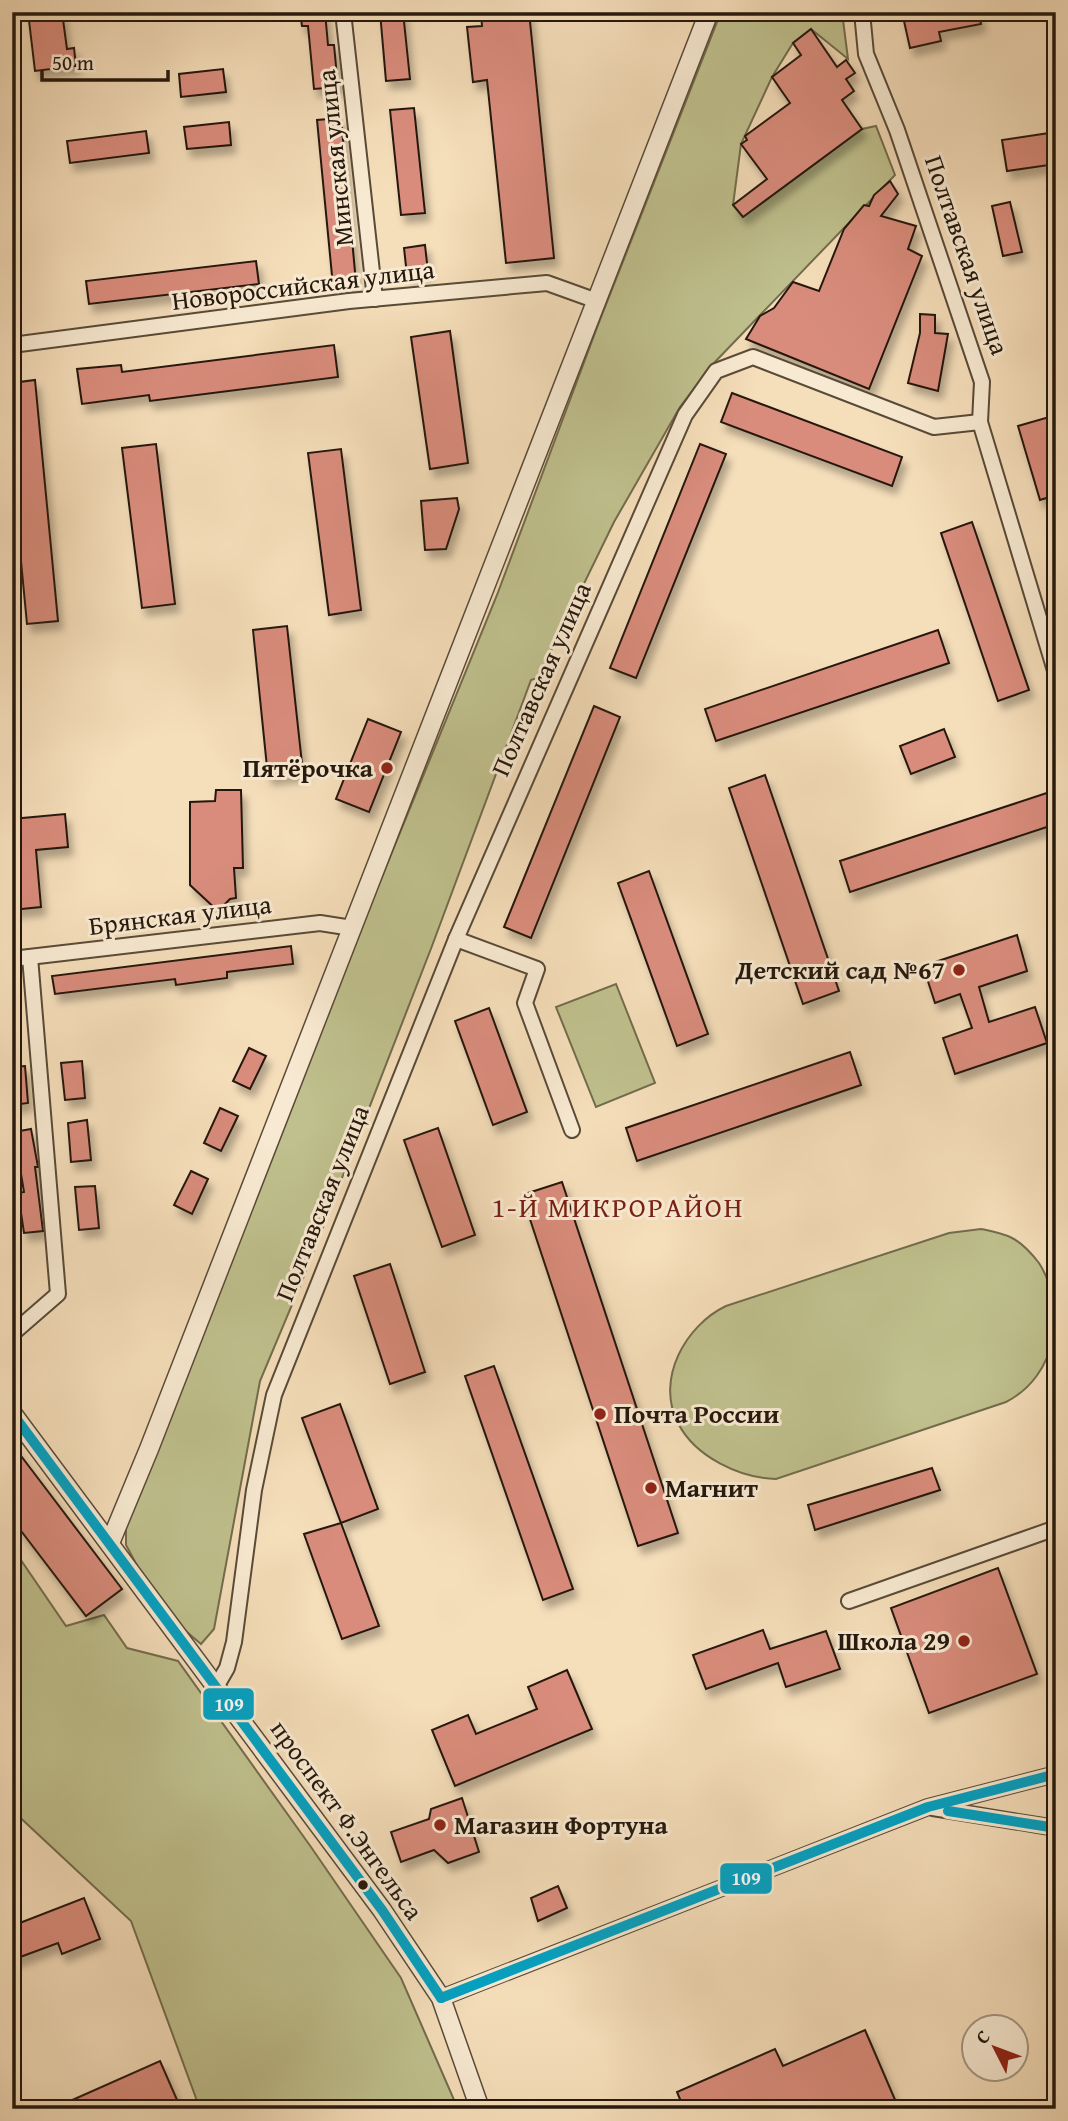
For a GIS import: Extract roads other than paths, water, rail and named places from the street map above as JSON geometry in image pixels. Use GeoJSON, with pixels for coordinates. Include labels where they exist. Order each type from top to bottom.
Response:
{"type":"FeatureCollection","features":[{"type":"Feature","properties":{"kind":"street","name":"Минская улица"},"geometry":{"type":"LineString","coordinates":[[343,12],[375,299]]}},
{"type":"Feature","properties":{"kind":"street"},"geometry":{"type":"LineString","coordinates":[[110,1543],[709,12]]}},
{"type":"Feature","properties":{"kind":"street","name":"Полтавская улица"},"geometry":{"type":"LineString","coordinates":[[216,1687],[227,1668],[234,1642],[254,1490],[274,1395],[456,939],[685,415],[716,371],[752,357],[934,426],[980,422],[982,382],[897,130],[866,54],[862,12]]}},
{"type":"Feature","properties":{"kind":"street","name":"Новороссийская улица"},"geometry":{"type":"LineString","coordinates":[[12,345],[375,299],[547,283],[597,301]]}},
{"type":"Feature","properties":{"kind":"street"},"geometry":{"type":"LineString","coordinates":[[980,422],[1056,674]]}},
{"type":"Feature","properties":{"kind":"street","name":"Брянская улица"},"geometry":{"type":"LineString","coordinates":[[12,959],[320,923],[352,928]]}},
{"type":"Feature","properties":{"kind":"street"},"geometry":{"type":"LineString","coordinates":[[456,939],[537,969],[525,1003],[572,1130]]}},
{"type":"Feature","properties":{"kind":"street"},"geometry":{"type":"LineString","coordinates":[[12,1334],[58,1294],[30,957]]}},
{"type":"Feature","properties":{"kind":"street","name":"проспект Ф.Энгельса"},"geometry":{"type":"LineString","coordinates":[[12,1413],[382,1910],[441,1998],[480,2109]]}},
{"type":"Feature","properties":{"kind":"street"},"geometry":{"type":"LineString","coordinates":[[849,1601],[1056,1528]]}},
{"type":"Feature","properties":{"kind":"street"},"geometry":{"type":"LineString","coordinates":[[441,1998],[928,1807],[1056,1774]]}},
{"type":"Feature","properties":{"kind":"street"},"geometry":{"type":"LineString","coordinates":[[928,1807],[1056,1828]]}},
{"type":"Feature","properties":{"kind":"place","name":"Пятёрочка"},"geometry":{"type":"Point","coordinates":[387,768]}},
{"type":"Feature","properties":{"kind":"place","name":"Детский сад №67"},"geometry":{"type":"Point","coordinates":[959,970]}},
{"type":"Feature","properties":{"kind":"place","name":"Почта России"},"geometry":{"type":"Point","coordinates":[600,1414]}},
{"type":"Feature","properties":{"kind":"place","name":"Магнит"},"geometry":{"type":"Point","coordinates":[651,1488]}},
{"type":"Feature","properties":{"kind":"place","name":"Школа 29"},"geometry":{"type":"Point","coordinates":[964,1641]}},
{"type":"Feature","properties":{"kind":"place","name":"Магазин Фортуна"},"geometry":{"type":"Point","coordinates":[440,1825]}},
{"type":"Feature","properties":{"kind":"district","name":"1-Й МИКРОРАЙОН"},"geometry":{"type":"Point","coordinates":[618,1207]}}]}
